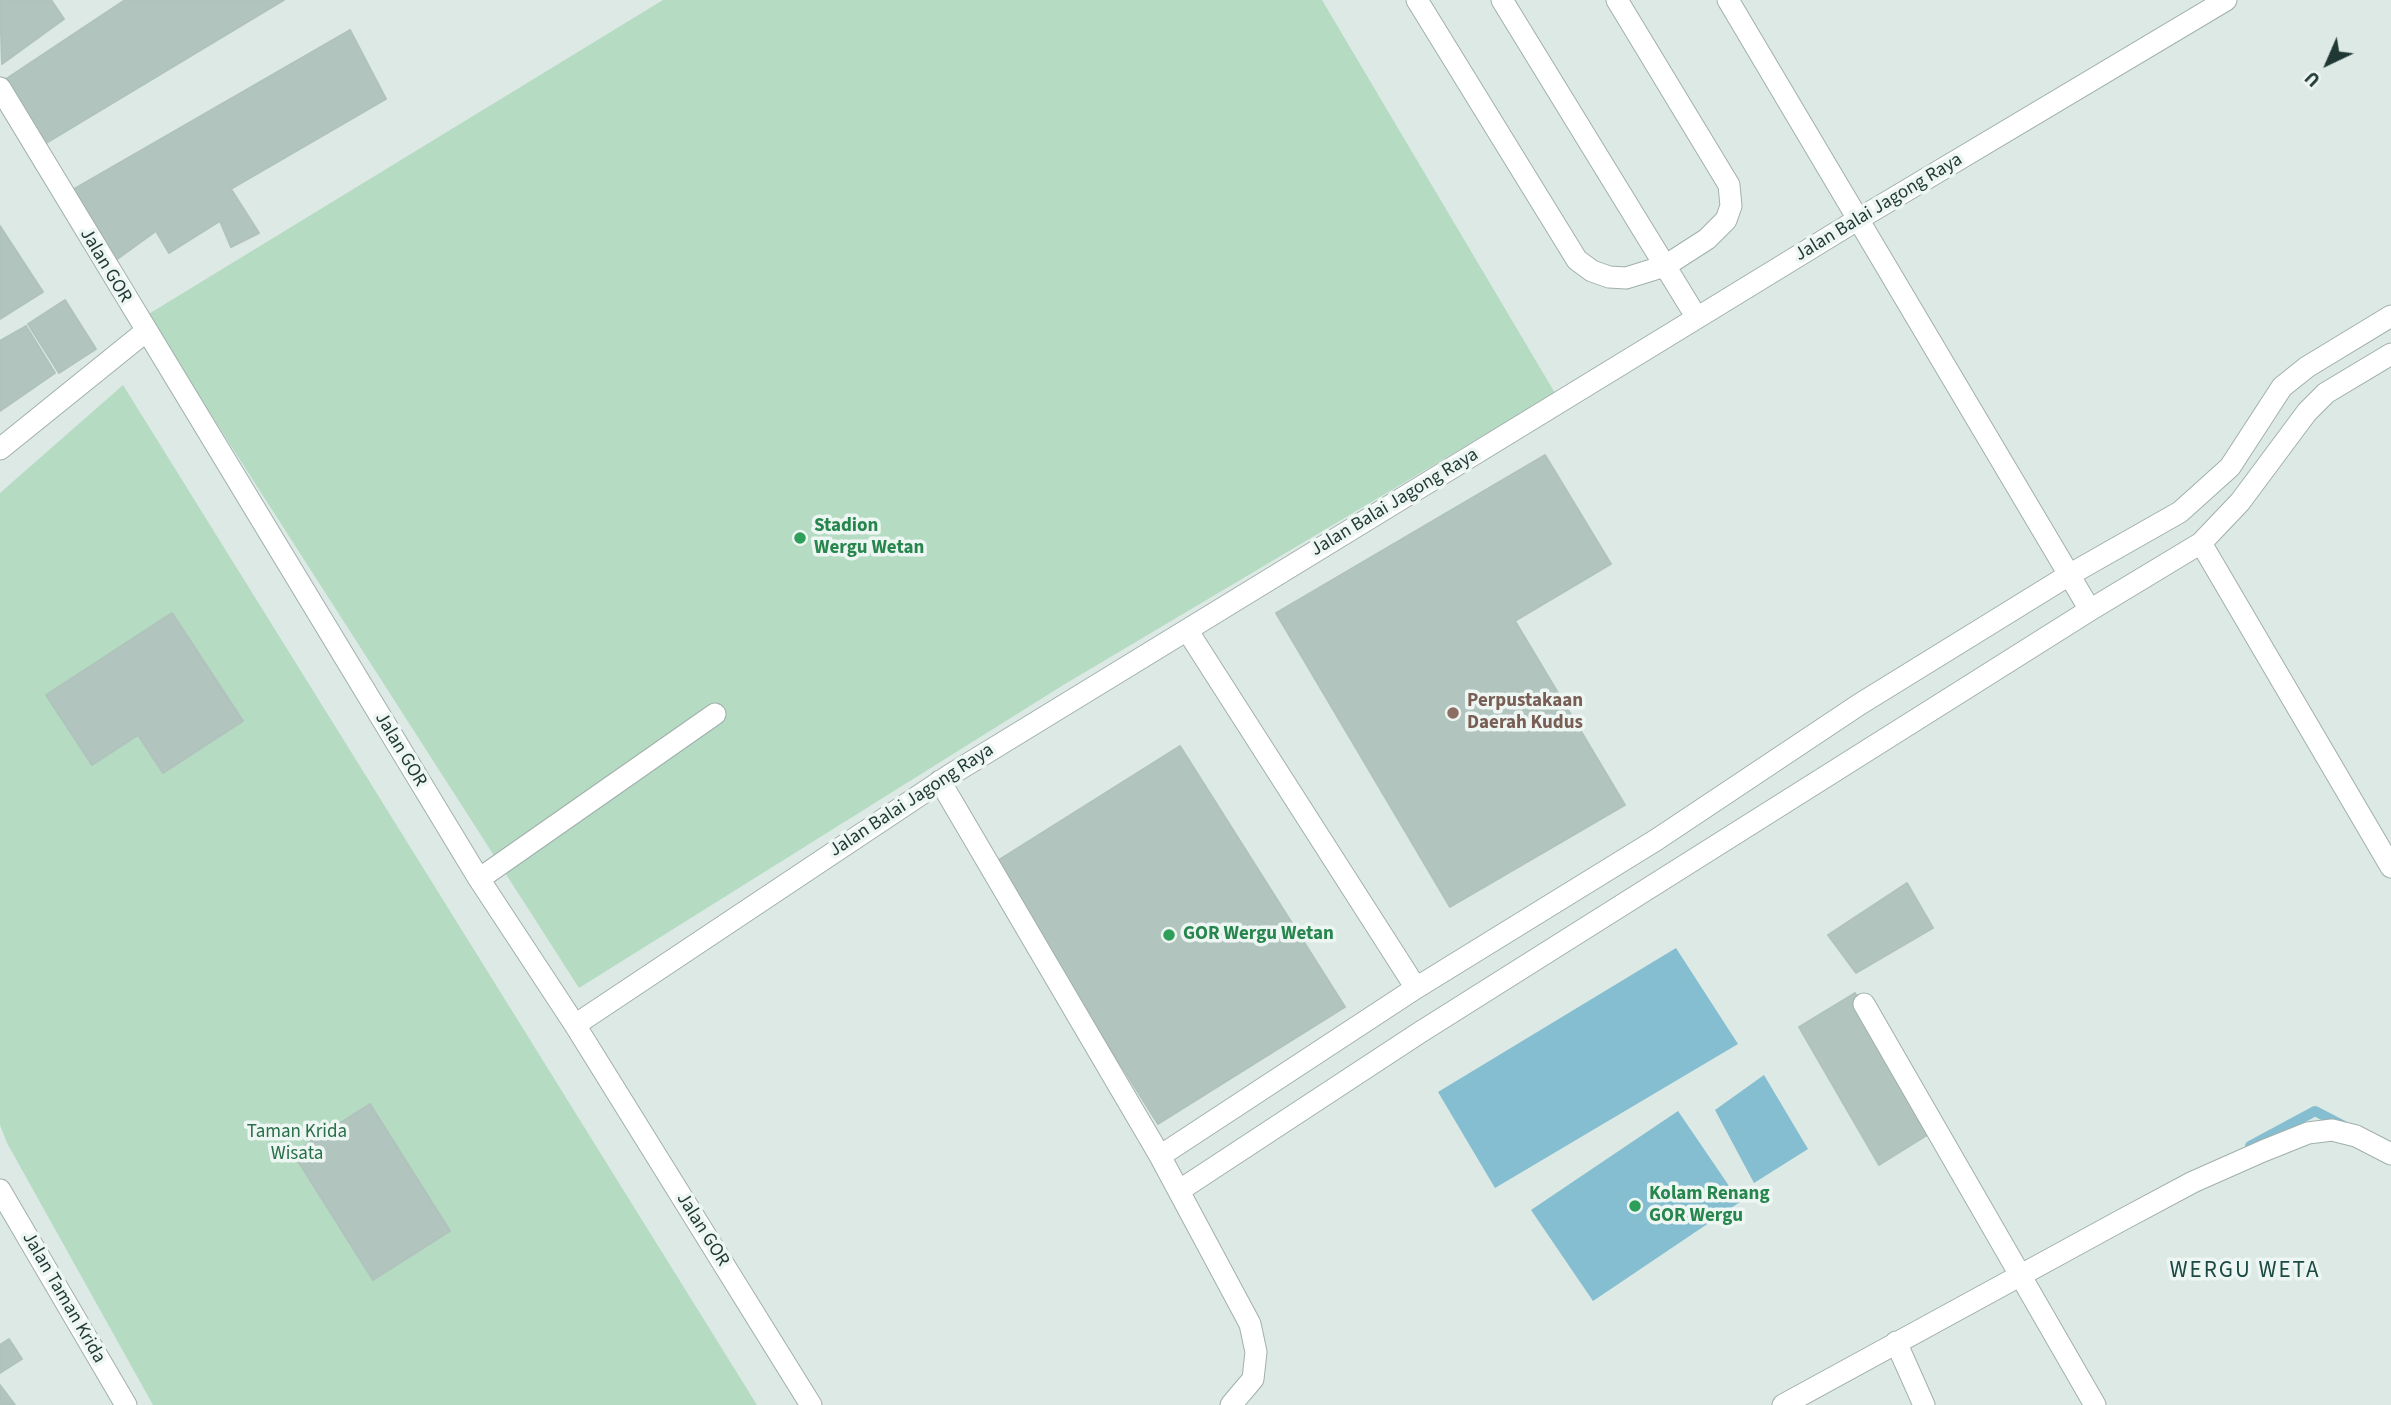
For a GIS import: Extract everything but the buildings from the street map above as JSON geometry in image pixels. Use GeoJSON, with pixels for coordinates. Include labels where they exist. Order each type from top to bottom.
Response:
{"type":"FeatureCollection","features":[{"type":"Feature","properties":{"kind":"street"},"geometry":{"type":"LineString","coordinates":[[1417,0],[1577,260],[1592,271],[1609,277],[1626,278],[1665,266],[1707,239],[1726,220],[1731,206],[1729,186],[1617,0]]}},
{"type":"Feature","properties":{"kind":"street"},"geometry":{"type":"LineString","coordinates":[[1502,0],[1697,318]]}},
{"type":"Feature","properties":{"kind":"street"},"geometry":{"type":"LineString","coordinates":[[1728,0],[2090,610]]}},
{"type":"Feature","properties":{"kind":"street","name":"Jalan Balai Jagong Raya"},"geometry":{"type":"LineString","coordinates":[[575,1025],[940,781],[1857,220],[2226,0]]}},
{"type":"Feature","properties":{"kind":"street","name":"Jalan GOR"},"geometry":{"type":"LineString","coordinates":[[0,88],[145,332],[479,879],[575,1025],[811,1405]]}},
{"type":"Feature","properties":{"kind":"street"},"geometry":{"type":"LineString","coordinates":[[1160,1156],[1416,988],[1656,840],[1860,704],[2069,575],[2180,512],[2230,467],[2282,387],[2307,367],[2391,316]]}},
{"type":"Feature","properties":{"kind":"street"},"geometry":{"type":"LineString","coordinates":[[0,449],[145,332]]}},
{"type":"Feature","properties":{"kind":"street"},"geometry":{"type":"LineString","coordinates":[[1180,1191],[1419,1033],[2090,610],[2201,543],[2240,502],[2306,412],[2326,394],[2391,354]]}},
{"type":"Feature","properties":{"kind":"street"},"geometry":{"type":"LineString","coordinates":[[2201,543],[2391,867]]}},
{"type":"Feature","properties":{"kind":"street"},"geometry":{"type":"LineString","coordinates":[[1187,631],[1416,988]]}},
{"type":"Feature","properties":{"kind":"street"},"geometry":{"type":"LineString","coordinates":[[479,879],[715,714]]}},
{"type":"Feature","properties":{"kind":"street"},"geometry":{"type":"LineString","coordinates":[[940,781],[1180,1191],[1250,1324],[1256,1352],[1253,1379],[1231,1405]]}},
{"type":"Feature","properties":{"kind":"street"},"geometry":{"type":"LineString","coordinates":[[1864,1004],[2095,1405]]}},
{"type":"Feature","properties":{"kind":"street"},"geometry":{"type":"LineString","coordinates":[[1783,1405],[2193,1182],[2308,1133],[2332,1130],[2356,1136],[2391,1154]]}},
{"type":"Feature","properties":{"kind":"street","name":"Jalan Taman Krida"},"geometry":{"type":"LineString","coordinates":[[0,1190],[126,1405]]}},
{"type":"Feature","properties":{"kind":"street"},"geometry":{"type":"LineString","coordinates":[[1896,1342],[1924,1405]]}},
{"type":"Feature","properties":{"kind":"green space","name":"Stadion Wergu Wetan"},"geometry":{"type":"Polygon","coordinates":[[[663,0],[1322,0],[1555,393],[1065,684],[579,988],[147,315],[663,0]]]}},
{"type":"Feature","properties":{"kind":"green space","name":"Taman Krida Wisata"},"geometry":{"type":"Polygon","coordinates":[[[123,385],[757,1405],[153,1405],[7,1143],[0,1125],[0,493],[123,385]]]}},
{"type":"Feature","properties":{"kind":"water"},"geometry":{"type":"Polygon","coordinates":[[[1676,948],[1738,1044],[1495,1188],[1438,1092],[1676,948]]]}},
{"type":"Feature","properties":{"kind":"water"},"geometry":{"type":"Polygon","coordinates":[[[1764,1075],[1808,1149],[1754,1183],[1715,1110],[1764,1075]]]}},
{"type":"Feature","properties":{"kind":"water","name":"Kolam Renang GOR Wergu"},"geometry":{"type":"Polygon","coordinates":[[[1678,1111],[1740,1202],[1593,1301],[1531,1210],[1678,1111]]]}},
{"type":"Feature","properties":{"kind":"waterway"},"geometry":{"type":"LineString","coordinates":[[2250,1146],[2315,1111],[2344,1126]]}},
{"type":"Feature","properties":{"kind":"place","name":"Stadion Wergu Wetan"},"geometry":{"type":"Point","coordinates":[800,538]}},
{"type":"Feature","properties":{"kind":"place","name":"Perpustakaan Daerah Kudus"},"geometry":{"type":"Point","coordinates":[1453,713]}},
{"type":"Feature","properties":{"kind":"place","name":"GOR Wergu Wetan"},"geometry":{"type":"Point","coordinates":[1169,935]}},
{"type":"Feature","properties":{"kind":"place","name":"Kolam Renang GOR Wergu"},"geometry":{"type":"Point","coordinates":[1635,1206]}},
{"type":"Feature","properties":{"kind":"district","name":"WERGU WETA"},"geometry":{"type":"Point","coordinates":[2245,1272]}}]}
